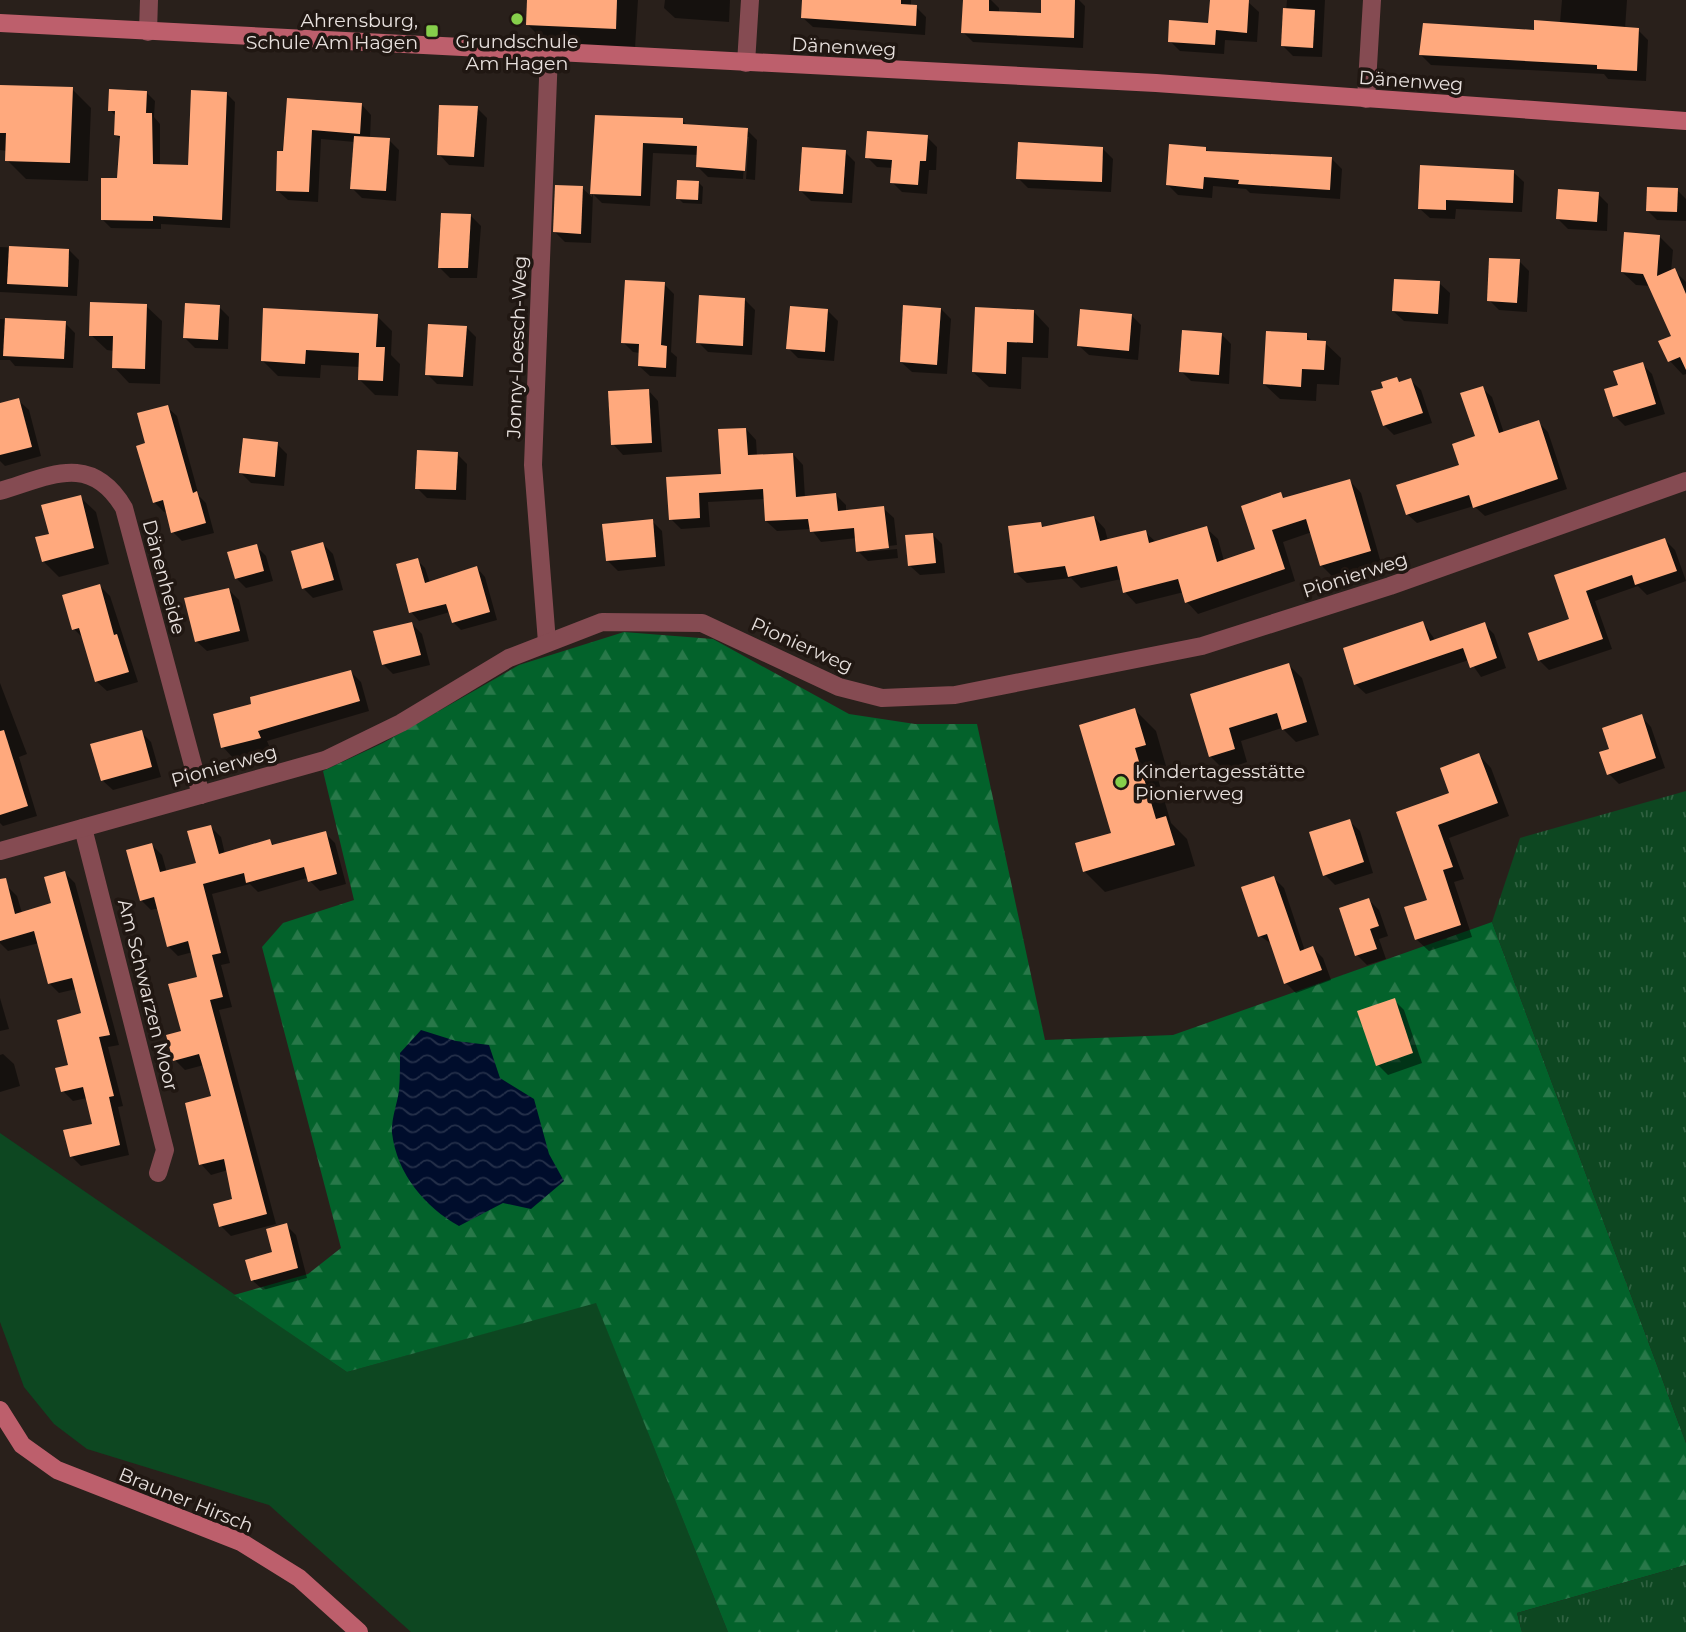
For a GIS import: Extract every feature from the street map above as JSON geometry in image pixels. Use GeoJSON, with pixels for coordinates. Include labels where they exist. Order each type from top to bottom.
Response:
{"type":"FeatureCollection","features":[{"type":"Feature","properties":{"kind":"street"},"geometry":{"type":"LineString","coordinates":[[148,32],[149,0]]}},
{"type":"Feature","properties":{"kind":"street"},"geometry":{"type":"LineString","coordinates":[[746,63],[750,0]]}},
{"type":"Feature","properties":{"kind":"street"},"geometry":{"type":"LineString","coordinates":[[1366,99],[1372,0]]}},
{"type":"Feature","properties":{"kind":"street","name":"Dänenweg"},"geometry":{"type":"LineString","coordinates":[[0,23],[1156,83],[1686,121]]}},
{"type":"Feature","properties":{"kind":"street","name":"Jonny-Loesch-Weg"},"geometry":{"type":"LineString","coordinates":[[547,642],[533,465],[549,53]]}},
{"type":"Feature","properties":{"kind":"street","name":"Dänenheide"},"geometry":{"type":"LineString","coordinates":[[0,491],[70,471],[91,475],[116,494],[124,508],[201,795]]}},
{"type":"Feature","properties":{"kind":"street","name":"Pionierweg"},"geometry":{"type":"LineString","coordinates":[[0,851],[325,760],[401,723],[509,658],[602,622],[702,623],[839,687],[881,698],[955,695],[1202,646],[1391,586],[1686,481]]}},
{"type":"Feature","properties":{"kind":"street","name":"Am Schwarzen Moor"},"geometry":{"type":"LineString","coordinates":[[83,828],[166,1150],[158,1173]]}},
{"type":"Feature","properties":{"kind":"street","name":"Brauner Hirsch"},"geometry":{"type":"LineString","coordinates":[[0,1410],[22,1444],[57,1470],[241,1542],[299,1578],[359,1632]]}},
{"type":"Feature","properties":{"kind":"green space"},"geometry":{"type":"Polygon","coordinates":[[[624,632],[713,639],[849,714],[915,724],[977,724],[1045,1040],[1173,1035],[1492,922],[1686,1443],[1686,1565],[1517,1613],[1522,1632],[728,1632],[596,1303],[347,1372],[234,1295],[308,1274],[341,1248],[262,947],[283,923],[354,900],[323,771],[383,743],[519,665],[624,632]]]}},
{"type":"Feature","properties":{"kind":"green space"},"geometry":{"type":"Polygon","coordinates":[[[1686,791],[1686,1443],[1492,922],[1520,838],[1686,791]]]}},
{"type":"Feature","properties":{"kind":"green space"},"geometry":{"type":"Polygon","coordinates":[[[0,1133],[347,1372],[596,1302],[728,1632],[411,1632],[269,1505],[87,1449],[54,1424],[24,1387],[0,1322],[0,1133]]]}},
{"type":"Feature","properties":{"kind":"green space"},"geometry":{"type":"Polygon","coordinates":[[[1686,1565],[1686,1632],[1522,1632],[1517,1613],[1686,1565]]]}},
{"type":"Feature","properties":{"kind":"water"},"geometry":{"type":"Polygon","coordinates":[[[421,1030],[456,1041],[489,1045],[500,1078],[534,1099],[549,1154],[564,1181],[531,1209],[503,1203],[459,1226],[424,1199],[406,1175],[395,1148],[392,1123],[399,1091],[400,1053],[421,1030]]]}},
{"type":"Feature","properties":{"kind":"building"},"geometry":{"type":"Polygon","coordinates":[[[527,0],[617,0],[616,29],[526,25],[527,0]]]}},
{"type":"Feature","properties":{"kind":"building"},"geometry":{"type":"Polygon","coordinates":[[[802,0],[901,0],[901,4],[917,5],[916,26],[801,18],[802,0]]]}},
{"type":"Feature","properties":{"kind":"building"},"geometry":{"type":"Polygon","coordinates":[[[963,0],[989,0],[989,11],[1041,13],[1041,0],[1075,0],[1074,38],[961,33],[963,0]]]}},
{"type":"Feature","properties":{"kind":"building"},"geometry":{"type":"Polygon","coordinates":[[[1210,0],[1249,0],[1247,33],[1216,30],[1215,45],[1168,42],[1169,20],[1208,23],[1210,0]]]}},
{"type":"Feature","properties":{"kind":"building"},"geometry":{"type":"Polygon","coordinates":[[[1283,8],[1315,10],[1313,48],[1281,46],[1283,8]]]}},
{"type":"Feature","properties":{"kind":"building"},"geometry":{"type":"Polygon","coordinates":[[[1534,20],[1639,28],[1637,71],[1597,69],[1597,65],[1419,55],[1423,23],[1534,30],[1534,20]]]}},
{"type":"Feature","properties":{"kind":"building"},"geometry":{"type":"Polygon","coordinates":[[[0,85],[73,87],[70,163],[5,161],[6,133],[0,133],[0,85]]]}},
{"type":"Feature","properties":{"kind":"building"},"geometry":{"type":"Polygon","coordinates":[[[109,89],[147,91],[146,113],[152,113],[153,164],[188,165],[191,90],[227,92],[222,220],[153,216],[153,221],[101,220],[101,178],[117,178],[120,136],[114,135],[115,111],[108,111],[109,89]]]}},
{"type":"Feature","properties":{"kind":"building"},"geometry":{"type":"Polygon","coordinates":[[[287,98],[362,103],[360,134],[312,130],[309,192],[276,191],[277,151],[283,151],[287,98]]]}},
{"type":"Feature","properties":{"kind":"building"},"geometry":{"type":"Polygon","coordinates":[[[439,105],[478,106],[474,157],[437,155],[439,105]]]}},
{"type":"Feature","properties":{"kind":"building"},"geometry":{"type":"Polygon","coordinates":[[[595,115],[683,118],[683,124],[748,128],[745,171],[696,167],[697,146],[643,143],[641,196],[590,194],[595,115]]]}},
{"type":"Feature","properties":{"kind":"building"},"geometry":{"type":"Polygon","coordinates":[[[867,131],[928,135],[926,161],[920,161],[918,185],[890,183],[892,160],[865,158],[867,131]]]}},
{"type":"Feature","properties":{"kind":"building"},"geometry":{"type":"Polygon","coordinates":[[[354,136],[390,138],[386,191],[350,189],[354,136]]]}},
{"type":"Feature","properties":{"kind":"building"},"geometry":{"type":"Polygon","coordinates":[[[1018,142],[1103,147],[1102,182],[1016,179],[1018,142]]]}},
{"type":"Feature","properties":{"kind":"building"},"geometry":{"type":"Polygon","coordinates":[[[1169,144],[1206,147],[1206,151],[1332,157],[1330,190],[1238,184],[1239,180],[1204,177],[1203,189],[1166,185],[1169,144]]]}},
{"type":"Feature","properties":{"kind":"building"},"geometry":{"type":"Polygon","coordinates":[[[802,147],[846,150],[843,194],[799,191],[802,147]]]}},
{"type":"Feature","properties":{"kind":"building"},"geometry":{"type":"Polygon","coordinates":[[[1420,165],[1514,170],[1513,203],[1446,200],[1446,210],[1418,209],[1420,165]]]}},
{"type":"Feature","properties":{"kind":"building"},"geometry":{"type":"Polygon","coordinates":[[[677,180],[699,181],[698,200],[676,199],[677,180]]]}},
{"type":"Feature","properties":{"kind":"building"},"geometry":{"type":"Polygon","coordinates":[[[555,185],[583,186],[581,234],[553,232],[555,185]]]}},
{"type":"Feature","properties":{"kind":"building"},"geometry":{"type":"Polygon","coordinates":[[[1647,187],[1678,188],[1677,212],[1646,211],[1647,187]]]}},
{"type":"Feature","properties":{"kind":"building"},"geometry":{"type":"Polygon","coordinates":[[[1558,189],[1599,192],[1597,222],[1556,219],[1558,189]]]}},
{"type":"Feature","properties":{"kind":"building"},"geometry":{"type":"Polygon","coordinates":[[[441,213],[471,214],[468,268],[438,268],[441,213]]]}},
{"type":"Feature","properties":{"kind":"building"},"geometry":{"type":"Polygon","coordinates":[[[1624,232],[1660,235],[1657,276],[1675,268],[1686,294],[1686,370],[1680,357],[1668,362],[1658,341],[1671,336],[1643,274],[1621,272],[1624,232]]]}},
{"type":"Feature","properties":{"kind":"building"},"geometry":{"type":"Polygon","coordinates":[[[9,246],[69,249],[68,287],[7,284],[9,246]]]}},
{"type":"Feature","properties":{"kind":"building"},"geometry":{"type":"Polygon","coordinates":[[[1489,258],[1520,259],[1517,303],[1487,301],[1489,258]]]}},
{"type":"Feature","properties":{"kind":"building"},"geometry":{"type":"Polygon","coordinates":[[[1394,279],[1440,281],[1438,314],[1392,311],[1394,279]]]}},
{"type":"Feature","properties":{"kind":"building"},"geometry":{"type":"Polygon","coordinates":[[[625,280],[665,282],[661,345],[667,346],[666,368],[638,366],[639,344],[621,343],[625,280]]]}},
{"type":"Feature","properties":{"kind":"building"},"geometry":{"type":"Polygon","coordinates":[[[699,295],[745,298],[743,346],[696,343],[699,295]]]}},
{"type":"Feature","properties":{"kind":"building"},"geometry":{"type":"Polygon","coordinates":[[[90,302],[147,304],[145,369],[112,368],[113,336],[89,336],[90,302]]]}},
{"type":"Feature","properties":{"kind":"building"},"geometry":{"type":"Polygon","coordinates":[[[185,303],[220,305],[218,340],[183,338],[185,303]]]}},
{"type":"Feature","properties":{"kind":"building"},"geometry":{"type":"Polygon","coordinates":[[[903,305],[941,308],[937,365],[900,362],[903,305]]]}},
{"type":"Feature","properties":{"kind":"building"},"geometry":{"type":"Polygon","coordinates":[[[790,306],[828,309],[825,352],[786,349],[790,306]]]}},
{"type":"Feature","properties":{"kind":"building"},"geometry":{"type":"Polygon","coordinates":[[[975,307],[1034,310],[1033,343],[1007,342],[1006,374],[972,372],[975,307]]]}},
{"type":"Feature","properties":{"kind":"building"},"geometry":{"type":"Polygon","coordinates":[[[263,308],[378,314],[376,347],[385,347],[383,381],[358,380],[359,353],[306,350],[305,364],[261,361],[263,308]]]}},
{"type":"Feature","properties":{"kind":"building"},"geometry":{"type":"Polygon","coordinates":[[[1080,309],[1132,314],[1129,351],[1077,346],[1080,309]]]}},
{"type":"Feature","properties":{"kind":"building"},"geometry":{"type":"Polygon","coordinates":[[[5,318],[66,321],[64,359],[3,356],[5,318]]]}},
{"type":"Feature","properties":{"kind":"building"},"geometry":{"type":"Polygon","coordinates":[[[428,324],[467,326],[463,377],[425,375],[428,324]]]}},
{"type":"Feature","properties":{"kind":"building"},"geometry":{"type":"Polygon","coordinates":[[[1182,330],[1222,333],[1219,375],[1179,372],[1182,330]]]}},
{"type":"Feature","properties":{"kind":"building"},"geometry":{"type":"Polygon","coordinates":[[[1266,331],[1307,333],[1307,340],[1326,341],[1324,370],[1302,369],[1301,387],[1263,384],[1266,331]]]}},
{"type":"Feature","properties":{"kind":"building"},"geometry":{"type":"Polygon","coordinates":[[[1643,362],[1656,404],[1613,417],[1604,389],[1618,385],[1613,371],[1643,362]]]}},
{"type":"Feature","properties":{"kind":"building"},"geometry":{"type":"Polygon","coordinates":[[[1397,377],[1399,382],[1411,378],[1423,413],[1383,426],[1371,391],[1383,388],[1381,382],[1397,377]]]}},
{"type":"Feature","properties":{"kind":"building"},"geometry":{"type":"Polygon","coordinates":[[[1483,386],[1499,433],[1539,420],[1558,479],[1473,508],[1469,495],[1406,515],[1396,485],[1459,465],[1452,444],[1475,436],[1460,393],[1483,386]]]}},
{"type":"Feature","properties":{"kind":"building"},"geometry":{"type":"Polygon","coordinates":[[[649,389],[652,443],[611,445],[608,391],[649,389]]]}},
{"type":"Feature","properties":{"kind":"building"},"geometry":{"type":"Polygon","coordinates":[[[19,398],[32,447],[0,455],[0,403],[19,398]]]}},
{"type":"Feature","properties":{"kind":"building"},"geometry":{"type":"Polygon","coordinates":[[[168,405],[193,493],[197,491],[206,523],[171,533],[163,500],[153,503],[136,446],[145,443],[137,413],[168,405]]]}},
{"type":"Feature","properties":{"kind":"building"},"geometry":{"type":"Polygon","coordinates":[[[746,428],[748,455],[793,453],[796,497],[836,493],[838,511],[884,506],[889,548],[856,552],[854,528],[810,532],[808,519],[765,521],[763,489],[699,493],[700,518],[669,520],[666,477],[721,474],[718,429],[746,428]]]}},
{"type":"Feature","properties":{"kind":"building"},"geometry":{"type":"Polygon","coordinates":[[[243,438],[278,442],[275,477],[239,473],[243,438]]]}},
{"type":"Feature","properties":{"kind":"building"},"geometry":{"type":"Polygon","coordinates":[[[417,450],[458,452],[456,490],[415,489],[417,450]]]}},
{"type":"Feature","properties":{"kind":"building"},"geometry":{"type":"Polygon","coordinates":[[[1350,479],[1371,551],[1320,566],[1306,519],[1272,530],[1285,569],[1185,603],[1178,579],[1123,593],[1117,566],[1068,577],[1065,566],[1014,573],[1008,526],[1041,522],[1042,527],[1094,516],[1100,541],[1146,530],[1149,543],[1207,526],[1217,562],[1255,549],[1241,506],[1281,492],[1283,498],[1350,479]]]}},
{"type":"Feature","properties":{"kind":"building"},"geometry":{"type":"Polygon","coordinates":[[[81,495],[94,548],[42,562],[35,537],[49,534],[41,505],[81,495]]]}},
{"type":"Feature","properties":{"kind":"building"},"geometry":{"type":"Polygon","coordinates":[[[653,519],[656,557],[606,561],[602,524],[653,519]]]}},
{"type":"Feature","properties":{"kind":"building"},"geometry":{"type":"Polygon","coordinates":[[[933,533],[936,563],[908,566],[905,535],[933,533]]]}},
{"type":"Feature","properties":{"kind":"building"},"geometry":{"type":"Polygon","coordinates":[[[1665,538],[1677,571],[1635,585],[1632,575],[1586,591],[1603,639],[1538,661],[1528,633],[1569,619],[1554,575],[1665,538]]]}},
{"type":"Feature","properties":{"kind":"building"},"geometry":{"type":"Polygon","coordinates":[[[323,542],[334,580],[302,589],[291,551],[323,542]]]}},
{"type":"Feature","properties":{"kind":"building"},"geometry":{"type":"Polygon","coordinates":[[[257,544],[264,571],[235,579],[227,552],[257,544]]]}},
{"type":"Feature","properties":{"kind":"building"},"geometry":{"type":"Polygon","coordinates":[[[418,558],[425,583],[477,566],[490,612],[452,623],[446,604],[409,613],[396,564],[418,558]]]}},
{"type":"Feature","properties":{"kind":"building"},"geometry":{"type":"Polygon","coordinates":[[[100,584],[114,635],[117,634],[129,672],[95,682],[79,628],[72,630],[62,595],[100,584]]]}},
{"type":"Feature","properties":{"kind":"building"},"geometry":{"type":"Polygon","coordinates":[[[229,588],[240,631],[195,642],[184,598],[229,588]]]}},
{"type":"Feature","properties":{"kind":"building"},"geometry":{"type":"Polygon","coordinates":[[[1423,621],[1430,641],[1485,622],[1497,658],[1470,668],[1463,648],[1354,685],[1343,648],[1423,621]]]}},
{"type":"Feature","properties":{"kind":"building"},"geometry":{"type":"Polygon","coordinates":[[[412,622],[421,655],[382,665],[373,631],[412,622]]]}},
{"type":"Feature","properties":{"kind":"building"},"geometry":{"type":"Polygon","coordinates":[[[1289,663],[1307,722],[1282,730],[1277,713],[1229,728],[1235,749],[1209,757],[1190,694],[1289,663]]]}},
{"type":"Feature","properties":{"kind":"building"},"geometry":{"type":"Polygon","coordinates":[[[351,670],[360,701],[258,731],[261,738],[221,748],[213,714],[251,704],[250,697],[351,670]]]}},
{"type":"Feature","properties":{"kind":"building","name":"Kindertagesstätte Pionierweg"},"geometry":{"type":"Polygon","coordinates":[[[1135,708],[1146,745],[1135,748],[1156,819],[1166,816],[1175,845],[1083,872],[1075,843],[1111,833],[1079,725],[1135,708]]]}},
{"type":"Feature","properties":{"kind":"building"},"geometry":{"type":"Polygon","coordinates":[[[1642,714],[1656,758],[1607,775],[1599,752],[1609,749],[1602,728],[1642,714]]]}},
{"type":"Feature","properties":{"kind":"building"},"geometry":{"type":"Polygon","coordinates":[[[4,730],[28,806],[0,815],[0,731],[4,730]]]}},
{"type":"Feature","properties":{"kind":"building"},"geometry":{"type":"Polygon","coordinates":[[[142,730],[152,767],[101,781],[90,744],[142,730]]]}},
{"type":"Feature","properties":{"kind":"building"},"geometry":{"type":"Polygon","coordinates":[[[1479,753],[1498,803],[1438,825],[1453,867],[1443,870],[1461,925],[1415,940],[1404,907],[1427,900],[1396,812],[1449,793],[1440,768],[1479,753]]]}},
{"type":"Feature","properties":{"kind":"building"},"geometry":{"type":"Polygon","coordinates":[[[1350,819],[1364,862],[1323,876],[1309,832],[1350,819]]]}},
{"type":"Feature","properties":{"kind":"building"},"geometry":{"type":"Polygon","coordinates":[[[211,825],[219,854],[270,839],[272,845],[326,831],[337,874],[308,882],[304,867],[246,883],[244,873],[203,884],[221,953],[212,955],[223,997],[210,1000],[267,1214],[219,1227],[213,1204],[232,1199],[224,1159],[199,1165],[185,1103],[211,1096],[205,1074],[199,1054],[173,1061],[166,1035],[181,1031],[168,984],[197,977],[188,941],[167,947],[154,897],[140,901],[126,850],[152,843],[160,872],[196,863],[187,831],[211,825]]]}},
{"type":"Feature","properties":{"kind":"building"},"geometry":{"type":"Polygon","coordinates":[[[65,871],[110,1035],[99,1037],[114,1096],[109,1097],[120,1145],[70,1157],[63,1130],[92,1124],[83,1087],[61,1092],[55,1068],[68,1065],[57,1020],[81,1013],[72,978],[48,984],[34,931],[0,941],[0,879],[6,878],[15,914],[51,903],[44,877],[65,871]]]}},
{"type":"Feature","properties":{"kind":"building"},"geometry":{"type":"Polygon","coordinates":[[[1274,876],[1300,951],[1313,946],[1322,970],[1284,984],[1267,934],[1258,937],[1241,887],[1274,876]]]}},
{"type":"Feature","properties":{"kind":"building"},"geometry":{"type":"Polygon","coordinates":[[[1369,898],[1379,926],[1370,929],[1377,949],[1355,956],[1339,908],[1369,898]]]}},
{"type":"Feature","properties":{"kind":"building"},"geometry":{"type":"Polygon","coordinates":[[[1395,998],[1413,1053],[1376,1066],[1357,1011],[1395,998]]]}},
{"type":"Feature","properties":{"kind":"building"},"geometry":{"type":"Polygon","coordinates":[[[287,1223],[298,1268],[251,1281],[245,1260],[272,1252],[266,1229],[287,1223]]]}},
{"type":"Feature","properties":{"kind":"place","name":"Grundschule Am Hagen"},"geometry":{"type":"Point","coordinates":[517,19]}},
{"type":"Feature","properties":{"kind":"place","name":"Ahrensburg, Schule Am Hagen"},"geometry":{"type":"Point","coordinates":[432,31]}},
{"type":"Feature","properties":{"kind":"place","name":"Kindertagesstätte Pionierweg"},"geometry":{"type":"Point","coordinates":[1121,782]}}]}
